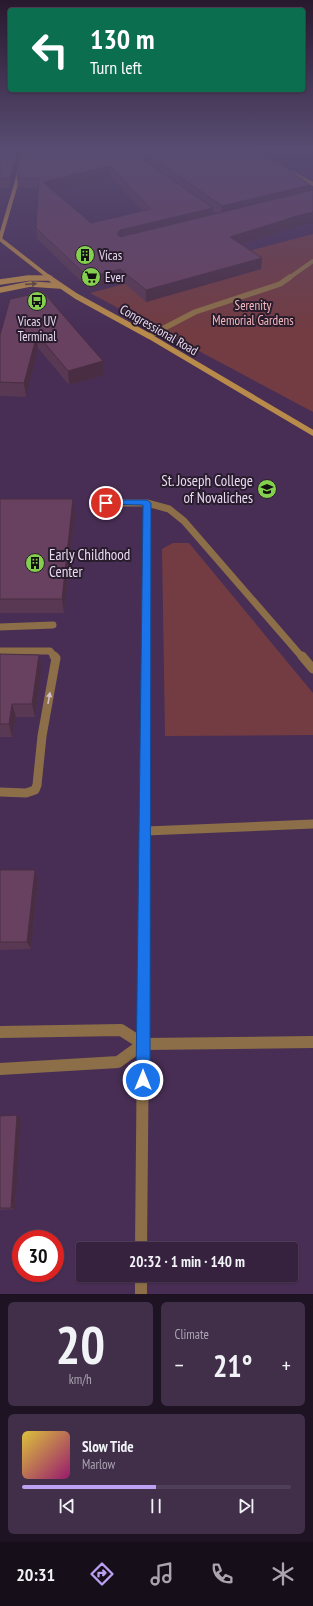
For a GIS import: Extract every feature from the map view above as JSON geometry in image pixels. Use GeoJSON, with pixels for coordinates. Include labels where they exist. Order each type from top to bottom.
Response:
{"type":"FeatureCollection","features":[{"type":"Feature","properties":{"kind":"main road"},"geometry":{"type":"LineString","coordinates":[[0,239],[8,210]]}},
{"type":"Feature","properties":{"kind":"main road","name":"Congressional Road"},"geometry":{"type":"LineString","coordinates":[[0,239],[76,296],[149,336],[313,433]]}},
{"type":"Feature","properties":{"kind":"main road"},"geometry":{"type":"LineString","coordinates":[[0,282],[28,278],[50,278]]}},
{"type":"Feature","properties":{"kind":"main road"},"geometry":{"type":"LineString","coordinates":[[0,290],[32,284],[62,286]]}},
{"type":"Feature","properties":{"kind":"street"},"geometry":{"type":"LineString","coordinates":[[149,336],[195,312],[280,284],[313,261]]}},
{"type":"Feature","properties":{"kind":"street"},"geometry":{"type":"LineString","coordinates":[[93,503],[147,503],[169,509],[184,521],[313,669]]}},
{"type":"Feature","properties":{"kind":"street"},"geometry":{"type":"LineString","coordinates":[[141,1242],[146,831],[147,503]]}},
{"type":"Feature","properties":{"kind":"street"},"geometry":{"type":"LineString","coordinates":[[0,627],[53,625]]}},
{"type":"Feature","properties":{"kind":"street"},"geometry":{"type":"LineString","coordinates":[[0,651],[50,651],[56,658],[42,736],[37,785],[35,790],[26,793],[0,792]]}},
{"type":"Feature","properties":{"kind":"street"},"geometry":{"type":"LineString","coordinates":[[146,831],[313,824]]}},
{"type":"Feature","properties":{"kind":"street"},"geometry":{"type":"LineString","coordinates":[[0,1032],[121,1030],[144,1044],[313,1042]]}},
{"type":"Feature","properties":{"kind":"street"},"geometry":{"type":"LineString","coordinates":[[0,1069],[118,1062],[144,1044]]}},
{"type":"Feature","properties":{"kind":"street"},"geometry":{"type":"LineString","coordinates":[[141,1282],[141,1294]]}},
{"type":"Feature","properties":{"kind":"green space","name":"Serenity Memorial Gardens"},"geometry":{"type":"Polygon","coordinates":[[[313,234],[313,412],[90,293],[313,234]]]}},
{"type":"Feature","properties":{"kind":"green space"},"geometry":{"type":"Polygon","coordinates":[[[173,543],[189,543],[313,693],[313,735],[165,736],[162,549],[173,543]]]}},
{"type":"Feature","properties":{"kind":"building"},"geometry":{"type":"Polygon","coordinates":[[[37,210],[76,210],[91,223],[145,210],[203,210],[120,230],[117,234],[120,237],[229,210],[313,210],[313,212],[230,237],[262,258],[146,290],[120,269],[88,277],[36,228],[37,210]]]}},
{"type":"Feature","properties":{"kind":"building"},"geometry":{"type":"Polygon","coordinates":[[[43,292],[103,361],[68,371],[37,334],[24,383],[0,382],[0,335],[10,299],[43,292]]]}},
{"type":"Feature","properties":{"kind":"building","name":"Early Childhood Center"},"geometry":{"type":"Polygon","coordinates":[[[0,499],[73,499],[62,599],[0,599],[0,499]]]}},
{"type":"Feature","properties":{"kind":"building"},"geometry":{"type":"Polygon","coordinates":[[[0,654],[39,655],[32,704],[12,704],[9,724],[0,724],[0,654]]]}},
{"type":"Feature","properties":{"kind":"building"},"geometry":{"type":"Polygon","coordinates":[[[0,870],[35,870],[27,942],[0,942],[0,870]]]}},
{"type":"Feature","properties":{"kind":"building"},"geometry":{"type":"Polygon","coordinates":[[[17,1115],[11,1208],[0,1208],[0,1116],[17,1115]]]}},
{"type":"Feature","properties":{"kind":"place","name":"Vicas"},"geometry":{"type":"Point","coordinates":[85,255]}},
{"type":"Feature","properties":{"kind":"place","name":"Ever"},"geometry":{"type":"Point","coordinates":[91,277]}},
{"type":"Feature","properties":{"kind":"place","name":"Vicas UV Terminal"},"geometry":{"type":"Point","coordinates":[37,301]}},
{"type":"Feature","properties":{"kind":"place","name":"St. Joseph College of Novaliches"},"geometry":{"type":"Point","coordinates":[267,489]}},
{"type":"Feature","properties":{"kind":"place","name":"Early Childhood Center"},"geometry":{"type":"Point","coordinates":[35,563]}},
{"type":"Feature","properties":{"kind":"route"},"geometry":{"type":"LineString","coordinates":[[106,503],[147,503],[146,831],[143,1080]]}}]}
